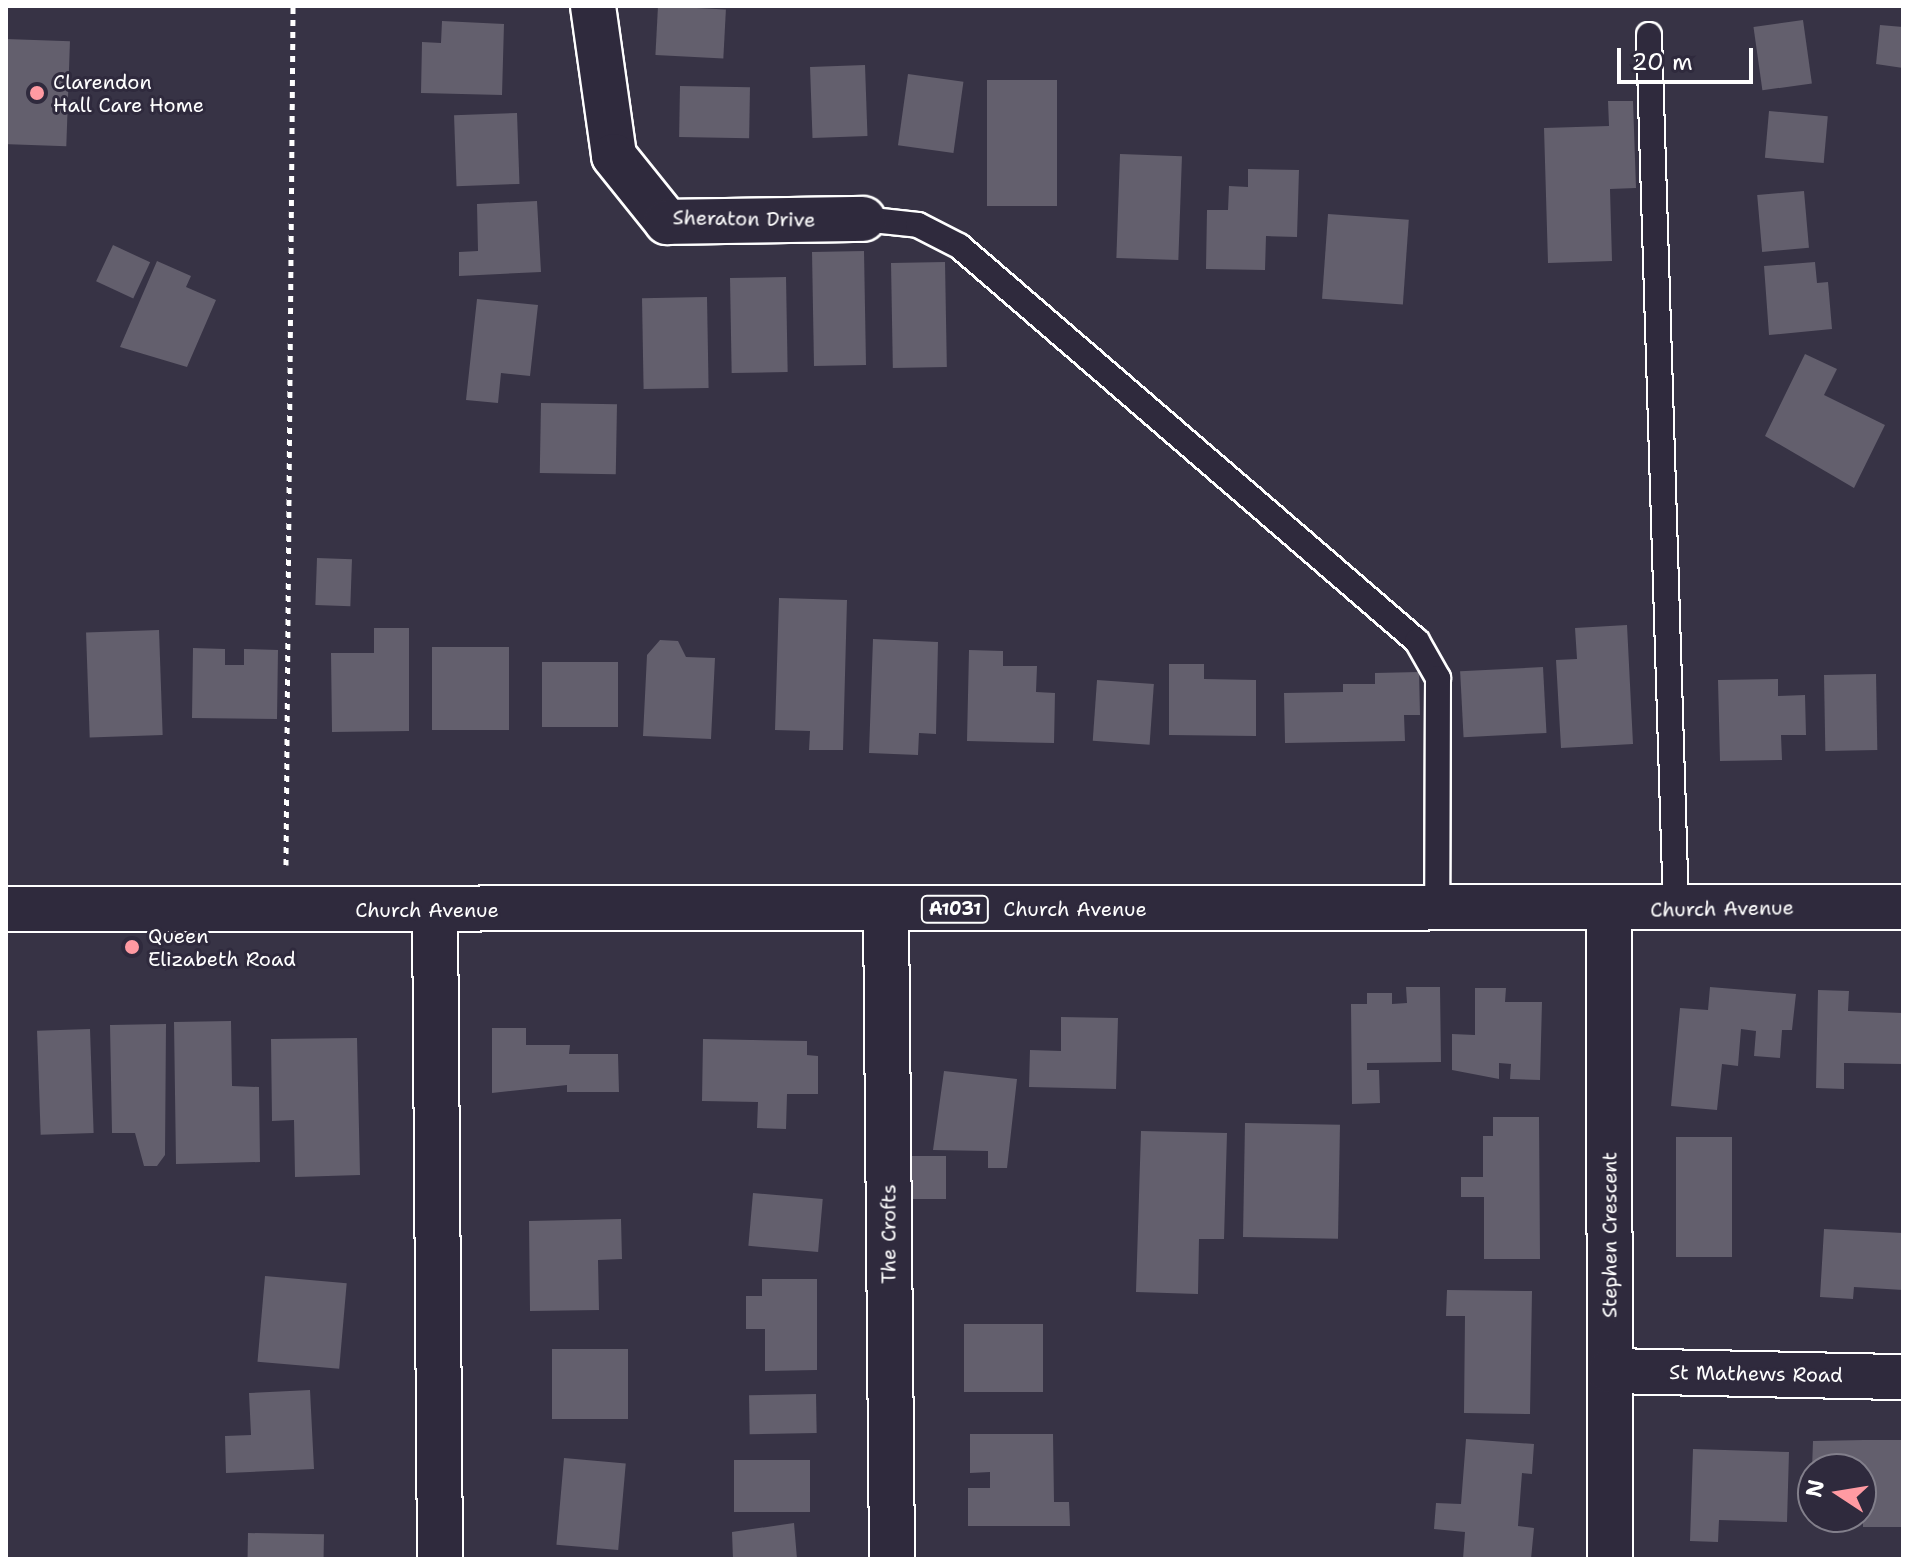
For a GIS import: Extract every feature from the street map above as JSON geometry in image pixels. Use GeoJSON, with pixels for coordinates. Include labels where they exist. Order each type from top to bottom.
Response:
{"type":"FeatureCollection","features":[{"type":"Feature","properties":{"kind":"street","name":"Sheraton Drive"},"geometry":{"type":"LineString","coordinates":[[593,6],[614,156],[667,222],[863,219]]}},
{"type":"Feature","properties":{"kind":"street","name":"Church Avenue"},"geometry":{"type":"LineString","coordinates":[[6,909],[1676,911],[1903,907]]}},
{"type":"Feature","properties":{"kind":"street"},"geometry":{"type":"LineString","coordinates":[[435,910],[440,1559]]}},
{"type":"Feature","properties":{"kind":"street","name":"The Crofts"},"geometry":{"type":"LineString","coordinates":[[886,910],[892,1559]]}},
{"type":"Feature","properties":{"kind":"street","name":"Stephen Crescent"},"geometry":{"type":"LineString","coordinates":[[1609,910],[1610,1559]]}},
{"type":"Feature","properties":{"kind":"street","name":"St Mathews Road"},"geometry":{"type":"LineString","coordinates":[[1610,1371],[1903,1377]]}},
{"type":"Feature","properties":{"kind":"lane"},"geometry":{"type":"LineString","coordinates":[[1649,35],[1676,911]]}},
{"type":"Feature","properties":{"kind":"lane"},"geometry":{"type":"LineString","coordinates":[[863,219],[881,215],[918,225],[959,246],[1417,641],[1438,678],[1437,911]]}},
{"type":"Feature","properties":{"kind":"path"},"geometry":{"type":"LineString","coordinates":[[286,910],[293,6]]}},
{"type":"Feature","properties":{"kind":"building"},"geometry":{"type":"Polygon","coordinates":[[[658,6],[726,10],[723,58],[655,55],[658,6]]]}},
{"type":"Feature","properties":{"kind":"building"},"geometry":{"type":"Polygon","coordinates":[[[1803,20],[1812,83],[1762,90],[1753,27],[1803,20]]]}},
{"type":"Feature","properties":{"kind":"building"},"geometry":{"type":"Polygon","coordinates":[[[442,21],[504,24],[502,95],[421,93],[422,42],[441,43],[442,21]]]}},
{"type":"Feature","properties":{"kind":"building"},"geometry":{"type":"Polygon","coordinates":[[[1880,25],[1903,27],[1903,68],[1876,64],[1880,25]]]}},
{"type":"Feature","properties":{"kind":"building","name":"Clarendon Hall Care Home"},"geometry":{"type":"Polygon","coordinates":[[[6,39],[70,41],[66,146],[6,144],[6,39]]]}},
{"type":"Feature","properties":{"kind":"building"},"geometry":{"type":"Polygon","coordinates":[[[865,65],[867,136],[813,138],[810,67],[865,65]]]}},
{"type":"Feature","properties":{"kind":"building"},"geometry":{"type":"Polygon","coordinates":[[[908,74],[963,82],[953,153],[898,145],[908,74]]]}},
{"type":"Feature","properties":{"kind":"building"},"geometry":{"type":"Polygon","coordinates":[[[987,80],[1057,80],[1057,206],[987,206],[987,80]]]}},
{"type":"Feature","properties":{"kind":"building"},"geometry":{"type":"Polygon","coordinates":[[[680,86],[750,87],[749,138],[679,137],[680,86]]]}},
{"type":"Feature","properties":{"kind":"building"},"geometry":{"type":"Polygon","coordinates":[[[1608,101],[1633,101],[1636,188],[1610,189],[1612,261],[1548,263],[1544,128],[1609,126],[1608,101]]]}},
{"type":"Feature","properties":{"kind":"building"},"geometry":{"type":"Polygon","coordinates":[[[1769,111],[1828,116],[1824,163],[1765,158],[1769,111]]]}},
{"type":"Feature","properties":{"kind":"building"},"geometry":{"type":"Polygon","coordinates":[[[517,113],[519,184],[457,186],[454,115],[517,113]]]}},
{"type":"Feature","properties":{"kind":"building"},"geometry":{"type":"Polygon","coordinates":[[[1120,154],[1182,156],[1178,260],[1116,258],[1120,154]]]}},
{"type":"Feature","properties":{"kind":"building"},"geometry":{"type":"Polygon","coordinates":[[[1248,169],[1299,170],[1297,237],[1266,236],[1265,270],[1206,269],[1207,210],[1228,210],[1229,186],[1248,187],[1248,169]]]}},
{"type":"Feature","properties":{"kind":"building"},"geometry":{"type":"Polygon","coordinates":[[[1804,191],[1809,248],[1762,252],[1757,195],[1804,191]]]}},
{"type":"Feature","properties":{"kind":"building"},"geometry":{"type":"Polygon","coordinates":[[[537,201],[541,272],[459,276],[459,252],[478,251],[477,204],[537,201]]]}},
{"type":"Feature","properties":{"kind":"building"},"geometry":{"type":"Polygon","coordinates":[[[1328,214],[1409,220],[1403,304],[1322,299],[1328,214]]]}},
{"type":"Feature","properties":{"kind":"building"},"geometry":{"type":"Polygon","coordinates":[[[113,245],[150,262],[133,299],[96,281],[113,245]]]}},
{"type":"Feature","properties":{"kind":"building"},"geometry":{"type":"Polygon","coordinates":[[[864,251],[866,365],[814,366],[812,252],[864,251]]]}},
{"type":"Feature","properties":{"kind":"building"},"geometry":{"type":"Polygon","coordinates":[[[157,261],[191,276],[186,287],[216,300],[187,367],[120,347],[157,261]]]}},
{"type":"Feature","properties":{"kind":"building"},"geometry":{"type":"Polygon","coordinates":[[[945,262],[947,367],[893,368],[891,263],[945,262]]]}},
{"type":"Feature","properties":{"kind":"building"},"geometry":{"type":"Polygon","coordinates":[[[1815,262],[1817,283],[1828,282],[1832,329],[1769,335],[1764,266],[1815,262]]]}},
{"type":"Feature","properties":{"kind":"building"},"geometry":{"type":"Polygon","coordinates":[[[786,277],[788,372],[732,373],[730,278],[786,277]]]}},
{"type":"Feature","properties":{"kind":"building"},"geometry":{"type":"Polygon","coordinates":[[[707,297],[709,388],[644,389],[642,298],[707,297]]]}},
{"type":"Feature","properties":{"kind":"building"},"geometry":{"type":"Polygon","coordinates":[[[477,299],[538,305],[530,376],[501,373],[498,403],[466,400],[477,299]]]}},
{"type":"Feature","properties":{"kind":"building"},"geometry":{"type":"Polygon","coordinates":[[[1805,354],[1837,369],[1824,395],[1885,425],[1854,488],[1765,436],[1805,354]]]}},
{"type":"Feature","properties":{"kind":"building"},"geometry":{"type":"Polygon","coordinates":[[[541,403],[617,404],[616,474],[540,473],[541,403]]]}},
{"type":"Feature","properties":{"kind":"building"},"geometry":{"type":"Polygon","coordinates":[[[317,558],[352,559],[350,606],[315,605],[317,558]]]}},
{"type":"Feature","properties":{"kind":"building"},"geometry":{"type":"Polygon","coordinates":[[[779,598],[847,600],[843,750],[809,750],[810,731],[775,730],[779,598]]]}},
{"type":"Feature","properties":{"kind":"building"},"geometry":{"type":"Polygon","coordinates":[[[1627,625],[1633,744],[1561,748],[1556,660],[1577,659],[1575,628],[1627,625]]]}},
{"type":"Feature","properties":{"kind":"building"},"geometry":{"type":"Polygon","coordinates":[[[374,628],[409,628],[409,731],[332,732],[331,653],[374,653],[374,628]]]}},
{"type":"Feature","properties":{"kind":"building"},"geometry":{"type":"Polygon","coordinates":[[[159,630],[163,735],[90,737],[86,633],[159,630]]]}},
{"type":"Feature","properties":{"kind":"building"},"geometry":{"type":"Polygon","coordinates":[[[873,639],[938,642],[936,734],[919,733],[918,755],[869,753],[873,639]]]}},
{"type":"Feature","properties":{"kind":"building"},"geometry":{"type":"Polygon","coordinates":[[[660,640],[678,641],[686,657],[715,658],[711,739],[643,736],[647,655],[660,640]]]}},
{"type":"Feature","properties":{"kind":"building"},"geometry":{"type":"Polygon","coordinates":[[[432,647],[509,647],[509,730],[432,730],[432,647]]]}},
{"type":"Feature","properties":{"kind":"building"},"geometry":{"type":"Polygon","coordinates":[[[193,648],[225,649],[225,665],[244,665],[244,649],[278,650],[277,719],[192,718],[193,648]]]}},
{"type":"Feature","properties":{"kind":"building"},"geometry":{"type":"Polygon","coordinates":[[[969,650],[1003,651],[1003,666],[1037,666],[1036,692],[1055,693],[1054,743],[967,741],[969,650]]]}},
{"type":"Feature","properties":{"kind":"building"},"geometry":{"type":"Polygon","coordinates":[[[542,662],[618,662],[618,727],[542,727],[542,662]]]}},
{"type":"Feature","properties":{"kind":"building"},"geometry":{"type":"Polygon","coordinates":[[[1169,664],[1204,664],[1204,679],[1256,680],[1256,736],[1169,735],[1169,664]]]}},
{"type":"Feature","properties":{"kind":"building"},"geometry":{"type":"Polygon","coordinates":[[[1543,667],[1546,733],[1464,737],[1460,671],[1543,667]]]}},
{"type":"Feature","properties":{"kind":"building"},"geometry":{"type":"Polygon","coordinates":[[[1419,672],[1420,715],[1404,715],[1405,741],[1285,743],[1284,693],[1343,692],[1343,684],[1375,684],[1375,673],[1419,672]]]}},
{"type":"Feature","properties":{"kind":"building"},"geometry":{"type":"Polygon","coordinates":[[[1876,674],[1877,750],[1825,751],[1824,675],[1876,674]]]}},
{"type":"Feature","properties":{"kind":"building"},"geometry":{"type":"Polygon","coordinates":[[[1778,679],[1778,696],[1805,695],[1806,735],[1781,735],[1782,760],[1720,761],[1718,680],[1778,679]]]}},
{"type":"Feature","properties":{"kind":"building"},"geometry":{"type":"Polygon","coordinates":[[[1097,680],[1154,684],[1150,745],[1093,741],[1097,680]]]}},
{"type":"Feature","properties":{"kind":"building"},"geometry":{"type":"Polygon","coordinates":[[[1406,987],[1440,987],[1441,1062],[1367,1063],[1367,1070],[1379,1070],[1380,1103],[1352,1104],[1351,1004],[1367,1004],[1367,993],[1392,993],[1392,1004],[1407,1003],[1406,987]]]}},
{"type":"Feature","properties":{"kind":"building"},"geometry":{"type":"Polygon","coordinates":[[[1710,987],[1796,994],[1792,1030],[1782,1030],[1780,1058],[1754,1056],[1756,1031],[1741,1029],[1738,1066],[1722,1064],[1717,1110],[1671,1106],[1680,1008],[1708,1010],[1710,987]]]}},
{"type":"Feature","properties":{"kind":"building"},"geometry":{"type":"Polygon","coordinates":[[[1475,988],[1506,988],[1505,1002],[1542,1002],[1540,1080],[1510,1079],[1511,1064],[1499,1063],[1499,1079],[1452,1070],[1452,1034],[1475,1035],[1475,988]]]}},
{"type":"Feature","properties":{"kind":"building"},"geometry":{"type":"Polygon","coordinates":[[[1818,990],[1849,991],[1848,1011],[1903,1013],[1903,1064],[1844,1063],[1844,1089],[1816,1088],[1818,990]]]}},
{"type":"Feature","properties":{"kind":"building"},"geometry":{"type":"Polygon","coordinates":[[[1061,1017],[1118,1018],[1116,1089],[1029,1087],[1030,1050],[1061,1051],[1061,1017]]]}},
{"type":"Feature","properties":{"kind":"building"},"geometry":{"type":"Polygon","coordinates":[[[231,1021],[232,1086],[259,1087],[260,1162],[176,1164],[174,1022],[231,1021]]]}},
{"type":"Feature","properties":{"kind":"building"},"geometry":{"type":"Polygon","coordinates":[[[166,1024],[165,1155],[157,1166],[144,1166],[135,1133],[112,1133],[110,1025],[166,1024]]]}},
{"type":"Feature","properties":{"kind":"building"},"geometry":{"type":"Polygon","coordinates":[[[492,1028],[526,1028],[526,1045],[570,1045],[569,1054],[618,1054],[619,1092],[567,1092],[567,1085],[492,1093],[492,1028]]]}},
{"type":"Feature","properties":{"kind":"building"},"geometry":{"type":"Polygon","coordinates":[[[90,1029],[94,1133],[41,1135],[37,1031],[90,1029]]]}},
{"type":"Feature","properties":{"kind":"building"},"geometry":{"type":"Polygon","coordinates":[[[357,1038],[360,1175],[295,1177],[294,1120],[272,1121],[271,1039],[357,1038]]]}},
{"type":"Feature","properties":{"kind":"building"},"geometry":{"type":"Polygon","coordinates":[[[703,1039],[807,1041],[807,1055],[818,1056],[818,1094],[787,1094],[786,1129],[757,1128],[758,1102],[702,1101],[703,1039]]]}},
{"type":"Feature","properties":{"kind":"building"},"geometry":{"type":"Polygon","coordinates":[[[944,1071],[1017,1079],[1007,1168],[988,1168],[988,1151],[933,1150],[944,1071]]]}},
{"type":"Feature","properties":{"kind":"building"},"geometry":{"type":"Polygon","coordinates":[[[1493,1117],[1539,1117],[1540,1259],[1484,1259],[1484,1197],[1461,1197],[1461,1177],[1483,1177],[1483,1136],[1493,1136],[1493,1117]]]}},
{"type":"Feature","properties":{"kind":"building"},"geometry":{"type":"Polygon","coordinates":[[[1245,1123],[1340,1125],[1338,1239],[1243,1237],[1245,1123]]]}},
{"type":"Feature","properties":{"kind":"building"},"geometry":{"type":"Polygon","coordinates":[[[1141,1131],[1227,1133],[1224,1239],[1199,1239],[1198,1294],[1136,1292],[1141,1131]]]}},
{"type":"Feature","properties":{"kind":"building"},"geometry":{"type":"Polygon","coordinates":[[[1676,1137],[1732,1137],[1732,1257],[1676,1257],[1676,1137]]]}},
{"type":"Feature","properties":{"kind":"building"},"geometry":{"type":"Polygon","coordinates":[[[911,1156],[946,1156],[946,1199],[911,1199],[911,1156]]]}},
{"type":"Feature","properties":{"kind":"building"},"geometry":{"type":"Polygon","coordinates":[[[753,1193],[823,1199],[818,1252],[748,1246],[753,1193]]]}},
{"type":"Feature","properties":{"kind":"building"},"geometry":{"type":"Polygon","coordinates":[[[621,1219],[622,1259],[598,1260],[599,1310],[530,1311],[529,1221],[621,1219]]]}},
{"type":"Feature","properties":{"kind":"building"},"geometry":{"type":"Polygon","coordinates":[[[1824,1229],[1903,1233],[1903,1290],[1854,1287],[1853,1299],[1820,1297],[1824,1229]]]}},
{"type":"Feature","properties":{"kind":"building"},"geometry":{"type":"Polygon","coordinates":[[[265,1276],[347,1283],[339,1369],[258,1362],[265,1276]]]}},
{"type":"Feature","properties":{"kind":"building"},"geometry":{"type":"Polygon","coordinates":[[[762,1279],[817,1279],[817,1370],[765,1371],[765,1329],[746,1329],[746,1296],[762,1296],[762,1279]]]}},
{"type":"Feature","properties":{"kind":"building"},"geometry":{"type":"Polygon","coordinates":[[[1447,1290],[1532,1291],[1530,1414],[1464,1413],[1465,1316],[1446,1316],[1447,1290]]]}},
{"type":"Feature","properties":{"kind":"building"},"geometry":{"type":"Polygon","coordinates":[[[964,1324],[1043,1324],[1043,1392],[964,1392],[964,1324]]]}},
{"type":"Feature","properties":{"kind":"building"},"geometry":{"type":"Polygon","coordinates":[[[552,1349],[628,1349],[628,1419],[552,1419],[552,1349]]]}},
{"type":"Feature","properties":{"kind":"building"},"geometry":{"type":"Polygon","coordinates":[[[310,1390],[314,1469],[226,1473],[225,1436],[251,1435],[249,1393],[310,1390]]]}},
{"type":"Feature","properties":{"kind":"building"},"geometry":{"type":"Polygon","coordinates":[[[816,1394],[817,1433],[750,1434],[749,1395],[816,1394]]]}},
{"type":"Feature","properties":{"kind":"building"},"geometry":{"type":"Polygon","coordinates":[[[970,1434],[1053,1434],[1054,1502],[1069,1502],[1070,1526],[968,1526],[968,1488],[990,1488],[990,1472],[970,1473],[970,1434]]]}},
{"type":"Feature","properties":{"kind":"building"},"geometry":{"type":"Polygon","coordinates":[[[1466,1439],[1534,1444],[1532,1474],[1522,1473],[1518,1526],[1534,1528],[1531,1559],[1463,1559],[1465,1532],[1434,1529],[1436,1503],[1461,1504],[1466,1439]]]}},
{"type":"Feature","properties":{"kind":"building"},"geometry":{"type":"Polygon","coordinates":[[[1903,1440],[1903,1527],[1877,1527],[1877,1453],[1813,1453],[1813,1441],[1903,1440]]]}},
{"type":"Feature","properties":{"kind":"building"},"geometry":{"type":"Polygon","coordinates":[[[1693,1449],[1789,1452],[1787,1522],[1719,1520],[1718,1542],[1690,1541],[1693,1449]]]}},
{"type":"Feature","properties":{"kind":"building"},"geometry":{"type":"Polygon","coordinates":[[[564,1458],[626,1463],[618,1550],[556,1545],[564,1458]]]}},
{"type":"Feature","properties":{"kind":"building"},"geometry":{"type":"Polygon","coordinates":[[[734,1460],[810,1460],[810,1512],[734,1512],[734,1460]]]}},
{"type":"Feature","properties":{"kind":"building"},"geometry":{"type":"Polygon","coordinates":[[[794,1523],[797,1559],[733,1559],[732,1532],[794,1523]]]}},
{"type":"Feature","properties":{"kind":"building"},"geometry":{"type":"Polygon","coordinates":[[[248,1533],[324,1534],[324,1559],[248,1559],[248,1533]]]}},
{"type":"Feature","properties":{"kind":"place","name":"Clarendon Hall Care Home"},"geometry":{"type":"Point","coordinates":[37,93]}},
{"type":"Feature","properties":{"kind":"place","name":"Queen Elizabeth Road"},"geometry":{"type":"Point","coordinates":[132,947]}}]}
